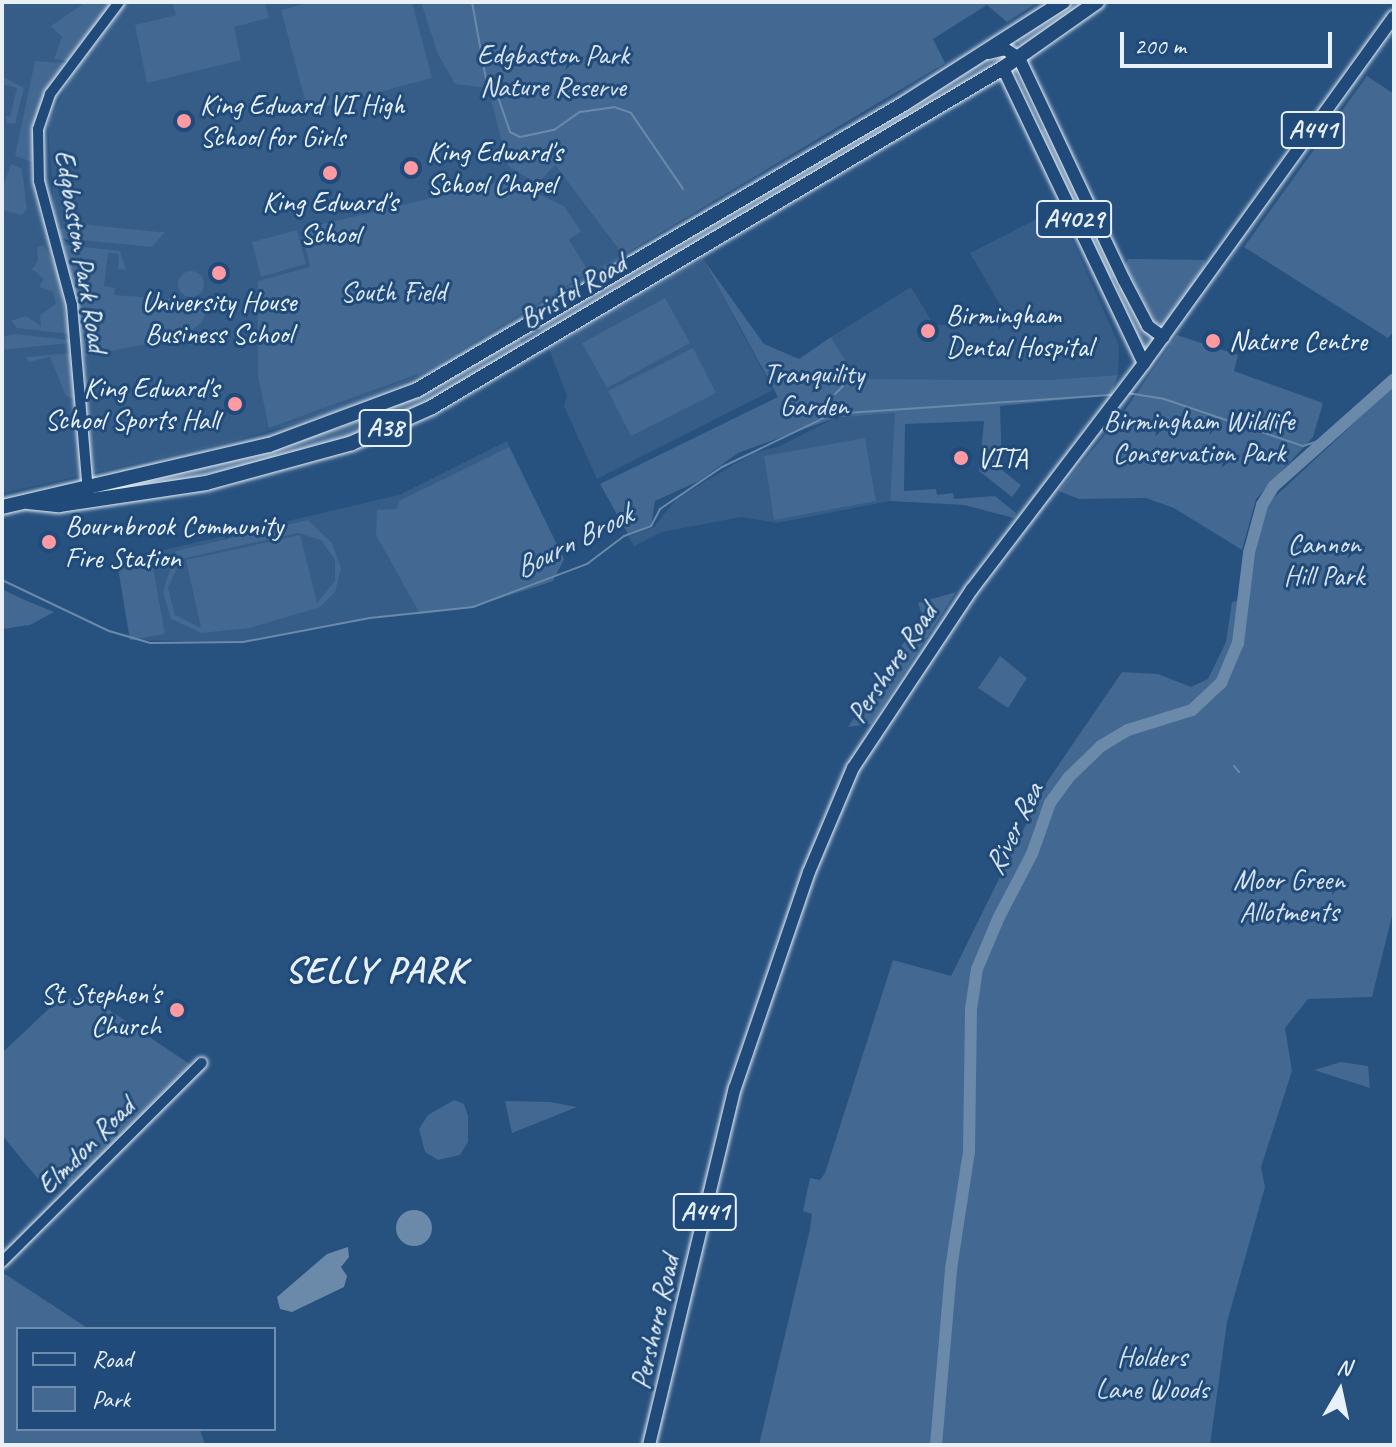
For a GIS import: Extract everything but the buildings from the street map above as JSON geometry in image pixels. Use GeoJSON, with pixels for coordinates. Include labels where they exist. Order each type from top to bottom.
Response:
{"type":"FeatureCollection","features":[{"type":"Feature","properties":{"kind":"highway","name":"Bristol Road"},"geometry":{"type":"LineString","coordinates":[[2,507],[269,445],[339,422],[417,390],[986,54],[1063,2]]}},
{"type":"Feature","properties":{"kind":"highway","name":"Bristol Road"},"geometry":{"type":"LineString","coordinates":[[28,502],[42,506],[87,502],[179,487],[352,443],[432,407],[1003,68],[1097,2]]}},
{"type":"Feature","properties":{"kind":"highway"},"geometry":{"type":"LineString","coordinates":[[556,309],[572,322]]}},
{"type":"Feature","properties":{"kind":"highway"},"geometry":{"type":"LineString","coordinates":[[524,327],[535,344]]}},
{"type":"Feature","properties":{"kind":"highway"},"geometry":{"type":"LineString","coordinates":[[88,486],[96,495],[147,486],[179,487]]}},
{"type":"Feature","properties":{"kind":"main road","name":"Pershore Road"},"geometry":{"type":"LineString","coordinates":[[649,1445],[735,1088],[833,807],[876,728],[942,630],[1119,398],[1394,17]]}},
{"type":"Feature","properties":{"kind":"main road"},"geometry":{"type":"LineString","coordinates":[[986,54],[1005,49],[1019,58]]}},
{"type":"Feature","properties":{"kind":"main road","name":"A4029"},"geometry":{"type":"LineString","coordinates":[[1019,58],[1124,280],[1148,326],[1163,337]]}},
{"type":"Feature","properties":{"kind":"main road","name":"A4029"},"geometry":{"type":"LineString","coordinates":[[1003,68],[1144,363]]}},
{"type":"Feature","properties":{"kind":"main road"},"geometry":{"type":"LineString","coordinates":[[1031,128],[1049,120]]}},
{"type":"Feature","properties":{"kind":"main road"},"geometry":{"type":"LineString","coordinates":[[1106,286],[1124,280]]}},
{"type":"Feature","properties":{"kind":"street","name":"Edgbaston Park Road"},"geometry":{"type":"LineString","coordinates":[[87,502],[72,305],[39,181],[38,129],[50,94],[119,2]]}},
{"type":"Feature","properties":{"kind":"street","name":"Elmdon Road"},"geometry":{"type":"LineString","coordinates":[[2,1262],[202,1063]]}},
{"type":"Feature","properties":{"kind":"shaded area"},"geometry":{"type":"Polygon","coordinates":[[[2,2],[103,2],[47,87],[32,128],[32,181],[41,219],[55,221],[48,124],[73,73],[126,2],[503,2],[555,165],[623,255],[450,363],[335,412],[222,444],[2,493],[2,2]]]}},
{"type":"Feature","properties":{"kind":"shaded area"},"geometry":{"type":"Polygon","coordinates":[[[1058,208],[1119,345],[1118,375],[1045,380],[857,379],[831,337],[911,287],[934,325],[1011,323],[970,253],[1058,208]]]}},
{"type":"Feature","properties":{"kind":"shaded area"},"geometry":{"type":"Polygon","coordinates":[[[703,259],[773,390],[597,479],[564,406],[567,396],[549,349],[703,259]]]}},
{"type":"Feature","properties":{"kind":"shaded area"},"geometry":{"type":"Polygon","coordinates":[[[896,413],[890,501],[777,523],[741,517],[662,532],[634,546],[628,536],[654,527],[677,498],[754,453],[780,446],[835,418],[896,413]]]}},
{"type":"Feature","properties":{"kind":"shaded area"},"geometry":{"type":"Polygon","coordinates":[[[507,441],[564,559],[553,581],[473,607],[370,618],[243,642],[130,640],[117,561],[399,495],[507,441]]]}},
{"type":"Feature","properties":{"kind":"shaded area"},"geometry":{"type":"Polygon","coordinates":[[[414,1210],[427,1215],[432,1228],[427,1241],[414,1246],[401,1241],[396,1228],[401,1215],[414,1210]]]}},
{"type":"Feature","properties":{"kind":"shaded area"},"geometry":{"type":"Polygon","coordinates":[[[348,1247],[349,1257],[341,1267],[347,1276],[344,1287],[292,1312],[280,1309],[277,1297],[327,1254],[348,1247]]]}},
{"type":"Feature","properties":{"kind":"green space"},"geometry":{"type":"Polygon","coordinates":[[[86,2],[113,2],[67,61],[54,59],[62,37],[51,26],[86,2]]]}},
{"type":"Feature","properties":{"kind":"green space"},"geometry":{"type":"Polygon","coordinates":[[[172,2],[265,2],[269,18],[234,27],[241,60],[147,83],[135,25],[176,15],[172,2]]]}},
{"type":"Feature","properties":{"kind":"green space"},"geometry":{"type":"Polygon","coordinates":[[[311,2],[412,2],[432,78],[308,111],[281,10],[311,2]]]}},
{"type":"Feature","properties":{"kind":"green space","name":"Edgbaston Park Nature Reserve"},"geometry":{"type":"Polygon","coordinates":[[[421,2],[1038,2],[1007,22],[987,5],[933,39],[945,63],[623,255],[555,165],[537,184],[508,166],[488,88],[455,84],[438,54],[421,2]]]}},
{"type":"Feature","properties":{"kind":"green space"},"geometry":{"type":"Polygon","coordinates":[[[1073,2],[1090,2],[1025,50],[1016,41],[1073,2]]]}},
{"type":"Feature","properties":{"kind":"green space"},"geometry":{"type":"Polygon","coordinates":[[[988,58],[993,67],[546,332],[535,328],[988,58]]]}},
{"type":"Feature","properties":{"kind":"green space"},"geometry":{"type":"Polygon","coordinates":[[[35,61],[65,63],[37,114],[33,162],[15,156],[35,61]]]}},
{"type":"Feature","properties":{"kind":"green space"},"geometry":{"type":"Polygon","coordinates":[[[2,76],[24,88],[15,124],[7,123],[5,116],[10,117],[17,88],[2,84],[2,76]]]}},
{"type":"Feature","properties":{"kind":"green space"},"geometry":{"type":"Polygon","coordinates":[[[1367,76],[1394,94],[1394,331],[1388,338],[1244,247],[1367,76]]]}},
{"type":"Feature","properties":{"kind":"green space"},"geometry":{"type":"Polygon","coordinates":[[[1046,127],[1117,274],[1114,278],[1109,278],[1039,131],[1046,127]]]}},
{"type":"Feature","properties":{"kind":"green space"},"geometry":{"type":"Polygon","coordinates":[[[11,164],[22,169],[27,209],[22,215],[2,210],[2,189],[11,164]]]}},
{"type":"Feature","properties":{"kind":"green space","name":"South Field"},"geometry":{"type":"Polygon","coordinates":[[[508,180],[564,206],[581,231],[569,240],[589,272],[426,371],[269,428],[258,376],[258,281],[310,267],[301,229],[508,180]]]}},
{"type":"Feature","properties":{"kind":"green space"},"geometry":{"type":"Polygon","coordinates":[[[80,224],[165,232],[152,247],[60,238],[58,230],[80,224]]]}},
{"type":"Feature","properties":{"kind":"green space"},"geometry":{"type":"Polygon","coordinates":[[[297,230],[306,264],[261,277],[252,242],[297,230]]]}},
{"type":"Feature","properties":{"kind":"green space"},"geometry":{"type":"Polygon","coordinates":[[[43,245],[58,270],[68,334],[17,328],[11,321],[26,316],[41,326],[40,315],[56,304],[53,292],[39,287],[44,279],[32,269],[38,261],[37,247],[43,245]]]}},
{"type":"Feature","properties":{"kind":"green space"},"geometry":{"type":"Polygon","coordinates":[[[64,245],[120,251],[126,270],[118,269],[119,254],[108,253],[104,286],[115,288],[114,295],[212,302],[201,323],[183,337],[84,356],[64,245]]]}},
{"type":"Feature","properties":{"kind":"green space","name":"Tranquility Garden"},"geometry":{"type":"Polygon","coordinates":[[[703,259],[764,344],[799,359],[831,337],[857,379],[1045,380],[1118,375],[1111,395],[1000,406],[1002,470],[1021,485],[1012,497],[979,471],[984,421],[905,424],[904,491],[936,489],[937,495],[953,493],[954,499],[995,496],[1016,513],[1014,518],[964,505],[890,501],[895,413],[835,418],[738,453],[699,481],[655,501],[651,526],[628,534],[600,484],[778,397],[703,259]]]}},
{"type":"Feature","properties":{"kind":"green space"},"geometry":{"type":"Polygon","coordinates":[[[1128,259],[1205,260],[1204,269],[1163,325],[1156,323],[1125,266],[1128,259]]]}},
{"type":"Feature","properties":{"kind":"green space"},"geometry":{"type":"Polygon","coordinates":[[[191,271],[200,275],[204,284],[200,293],[191,297],[182,293],[178,284],[182,275],[191,271]]]}},
{"type":"Feature","properties":{"kind":"green space"},"geometry":{"type":"Polygon","coordinates":[[[1117,288],[1125,288],[1153,340],[1148,346],[1141,349],[1117,288]]]}},
{"type":"Feature","properties":{"kind":"green space"},"geometry":{"type":"Polygon","coordinates":[[[665,298],[690,343],[607,388],[582,343],[665,298]]]}},
{"type":"Feature","properties":{"kind":"green space"},"geometry":{"type":"Polygon","coordinates":[[[16,334],[68,340],[69,343],[2,350],[2,337],[16,334]]]}},
{"type":"Feature","properties":{"kind":"green space","name":"Birmingham Wildlife Conservation Park"},"geometry":{"type":"Polygon","coordinates":[[[1177,335],[1238,355],[1234,371],[1323,403],[1313,437],[1256,499],[1242,550],[1174,508],[1146,498],[1079,499],[1059,491],[1125,410],[1177,335]]]}},
{"type":"Feature","properties":{"kind":"green space"},"geometry":{"type":"Polygon","coordinates":[[[517,337],[523,344],[517,350],[431,403],[349,439],[171,483],[136,482],[340,428],[416,394],[517,337]]]}},
{"type":"Feature","properties":{"kind":"green space"},"geometry":{"type":"Polygon","coordinates":[[[693,348],[716,393],[631,436],[608,391],[693,348]]]}},
{"type":"Feature","properties":{"kind":"green space"},"geometry":{"type":"Polygon","coordinates":[[[73,355],[76,400],[66,396],[50,357],[28,362],[27,357],[73,355]]]}},
{"type":"Feature","properties":{"kind":"green space"},"geometry":{"type":"Polygon","coordinates":[[[1394,386],[1394,908],[1372,997],[1308,999],[1285,1028],[1292,1071],[1261,1167],[1265,1187],[1227,1322],[1210,1445],[759,1445],[810,1229],[812,1214],[803,1211],[810,1178],[820,1180],[825,1173],[893,960],[951,976],[1047,782],[1122,672],[1158,674],[1191,687],[1208,679],[1226,642],[1232,602],[1245,599],[1266,505],[1394,386]]]}},
{"type":"Feature","properties":{"kind":"green space"},"geometry":{"type":"Polygon","coordinates":[[[865,438],[876,501],[774,520],[764,456],[865,438]]]}},
{"type":"Feature","properties":{"kind":"green space"},"geometry":{"type":"Polygon","coordinates":[[[509,447],[564,559],[553,581],[473,607],[420,614],[376,535],[377,510],[397,509],[399,501],[509,447]]]}},
{"type":"Feature","properties":{"kind":"green space"},"geometry":{"type":"Polygon","coordinates":[[[308,520],[332,543],[341,568],[335,592],[320,607],[250,628],[201,633],[171,619],[163,592],[176,551],[308,520]],[[298,533],[181,559],[168,588],[175,615],[201,628],[186,560],[300,535],[317,603],[335,581],[335,560],[321,540],[298,533]]]}},
{"type":"Feature","properties":{"kind":"green space"},"geometry":{"type":"Polygon","coordinates":[[[151,556],[165,634],[130,640],[117,561],[151,556]]]}},
{"type":"Feature","properties":{"kind":"green space"},"geometry":{"type":"Polygon","coordinates":[[[2,589],[54,612],[30,625],[2,629],[2,589]]]}},
{"type":"Feature","properties":{"kind":"green space"},"geometry":{"type":"Polygon","coordinates":[[[956,592],[871,724],[848,727],[922,615],[918,603],[956,592]]]}},
{"type":"Feature","properties":{"kind":"green space"},"geometry":{"type":"Polygon","coordinates":[[[1000,656],[1027,678],[1008,708],[978,688],[1000,656]]]}},
{"type":"Feature","properties":{"kind":"green space"},"geometry":{"type":"Polygon","coordinates":[[[94,993],[99,1003],[191,1065],[71,1186],[50,1169],[38,1179],[2,1135],[2,1053],[56,1002],[94,993]]]}},
{"type":"Feature","properties":{"kind":"green space"},"geometry":{"type":"Polygon","coordinates":[[[1341,1062],[1368,1066],[1370,1088],[1314,1070],[1341,1062]]]}},
{"type":"Feature","properties":{"kind":"green space"},"geometry":{"type":"Polygon","coordinates":[[[454,1100],[464,1104],[468,1116],[468,1142],[460,1155],[438,1160],[425,1152],[419,1129],[428,1115],[454,1100]]]}},
{"type":"Feature","properties":{"kind":"green space"},"geometry":{"type":"Polygon","coordinates":[[[505,1101],[550,1102],[577,1107],[512,1133],[505,1101]]]}},
{"type":"Feature","properties":{"kind":"green space"},"geometry":{"type":"Polygon","coordinates":[[[2,1272],[86,1327],[16,1327],[16,1431],[201,1431],[205,1445],[2,1445],[2,1272]]]}},
{"type":"Feature","properties":{"kind":"waterway"},"geometry":{"type":"LineString","coordinates":[[472,2],[486,79],[496,91],[510,132],[520,137],[554,130],[580,112],[614,107],[631,113],[683,189]]}},
{"type":"Feature","properties":{"kind":"waterway"},"geometry":{"type":"LineString","coordinates":[[835,394],[843,386],[839,375]]}},
{"type":"Feature","properties":{"kind":"waterway","name":"River Rea"},"geometry":{"type":"LineString","coordinates":[[936,1445],[951,1269],[969,1152],[971,1009],[977,969],[999,917],[1032,854],[1050,803],[1069,777],[1101,746],[1128,730],[1192,710],[1221,683],[1238,643],[1249,553],[1262,505],[1274,486],[1394,379]]}},
{"type":"Feature","properties":{"kind":"waterway","name":"Bourn Brook"},"geometry":{"type":"LineString","coordinates":[[1127,393],[1164,399],[1303,446],[1328,438]]}},
{"type":"Feature","properties":{"kind":"waterway","name":"Bourn Brook"},"geometry":{"type":"LineString","coordinates":[[2,580],[109,631],[150,643],[243,642],[370,618],[473,607],[587,564],[624,536],[651,526],[660,509],[722,467],[832,414],[1113,395]]}},
{"type":"Feature","properties":{"kind":"waterway"},"geometry":{"type":"LineString","coordinates":[[829,415],[826,399],[831,396]]}},
{"type":"Feature","properties":{"kind":"waterway"},"geometry":{"type":"LineString","coordinates":[[1234,766],[1239,772]]}},
{"type":"Feature","properties":{"kind":"place","name":"King Edward VI High School for Girls"},"geometry":{"type":"Point","coordinates":[184,121]}},
{"type":"Feature","properties":{"kind":"place","name":"King Edward's School Chapel"},"geometry":{"type":"Point","coordinates":[411,168]}},
{"type":"Feature","properties":{"kind":"place","name":"King Edward's School"},"geometry":{"type":"Point","coordinates":[330,173]}},
{"type":"Feature","properties":{"kind":"place","name":"University House Business School"},"geometry":{"type":"Point","coordinates":[219,273]}},
{"type":"Feature","properties":{"kind":"place","name":"Birmingham Dental Hospital"},"geometry":{"type":"Point","coordinates":[928,331]}},
{"type":"Feature","properties":{"kind":"place","name":"Nature Centre"},"geometry":{"type":"Point","coordinates":[1213,341]}},
{"type":"Feature","properties":{"kind":"place","name":"King Edward's School Sports Hall"},"geometry":{"type":"Point","coordinates":[235,404]}},
{"type":"Feature","properties":{"kind":"place","name":"VITA"},"geometry":{"type":"Point","coordinates":[961,458]}},
{"type":"Feature","properties":{"kind":"place","name":"Bournbrook Community Fire Station"},"geometry":{"type":"Point","coordinates":[49,542]}},
{"type":"Feature","properties":{"kind":"place","name":"St Stephen's Church"},"geometry":{"type":"Point","coordinates":[177,1010]}},
{"type":"Feature","properties":{"kind":"district","name":"SELLY PARK"},"geometry":{"type":"Point","coordinates":[376,971]}},
{"type":"Feature","properties":{"kind":"park label","name":"Cannon Hill Park"},"geometry":{"type":"Point","coordinates":[1324,560]}},
{"type":"Feature","properties":{"kind":"park label","name":"Moor Green Allotments"},"geometry":{"type":"Point","coordinates":[1289,896]}},
{"type":"Feature","properties":{"kind":"park label","name":"Holders Lane Woods"},"geometry":{"type":"Point","coordinates":[1152,1373]}}]}
